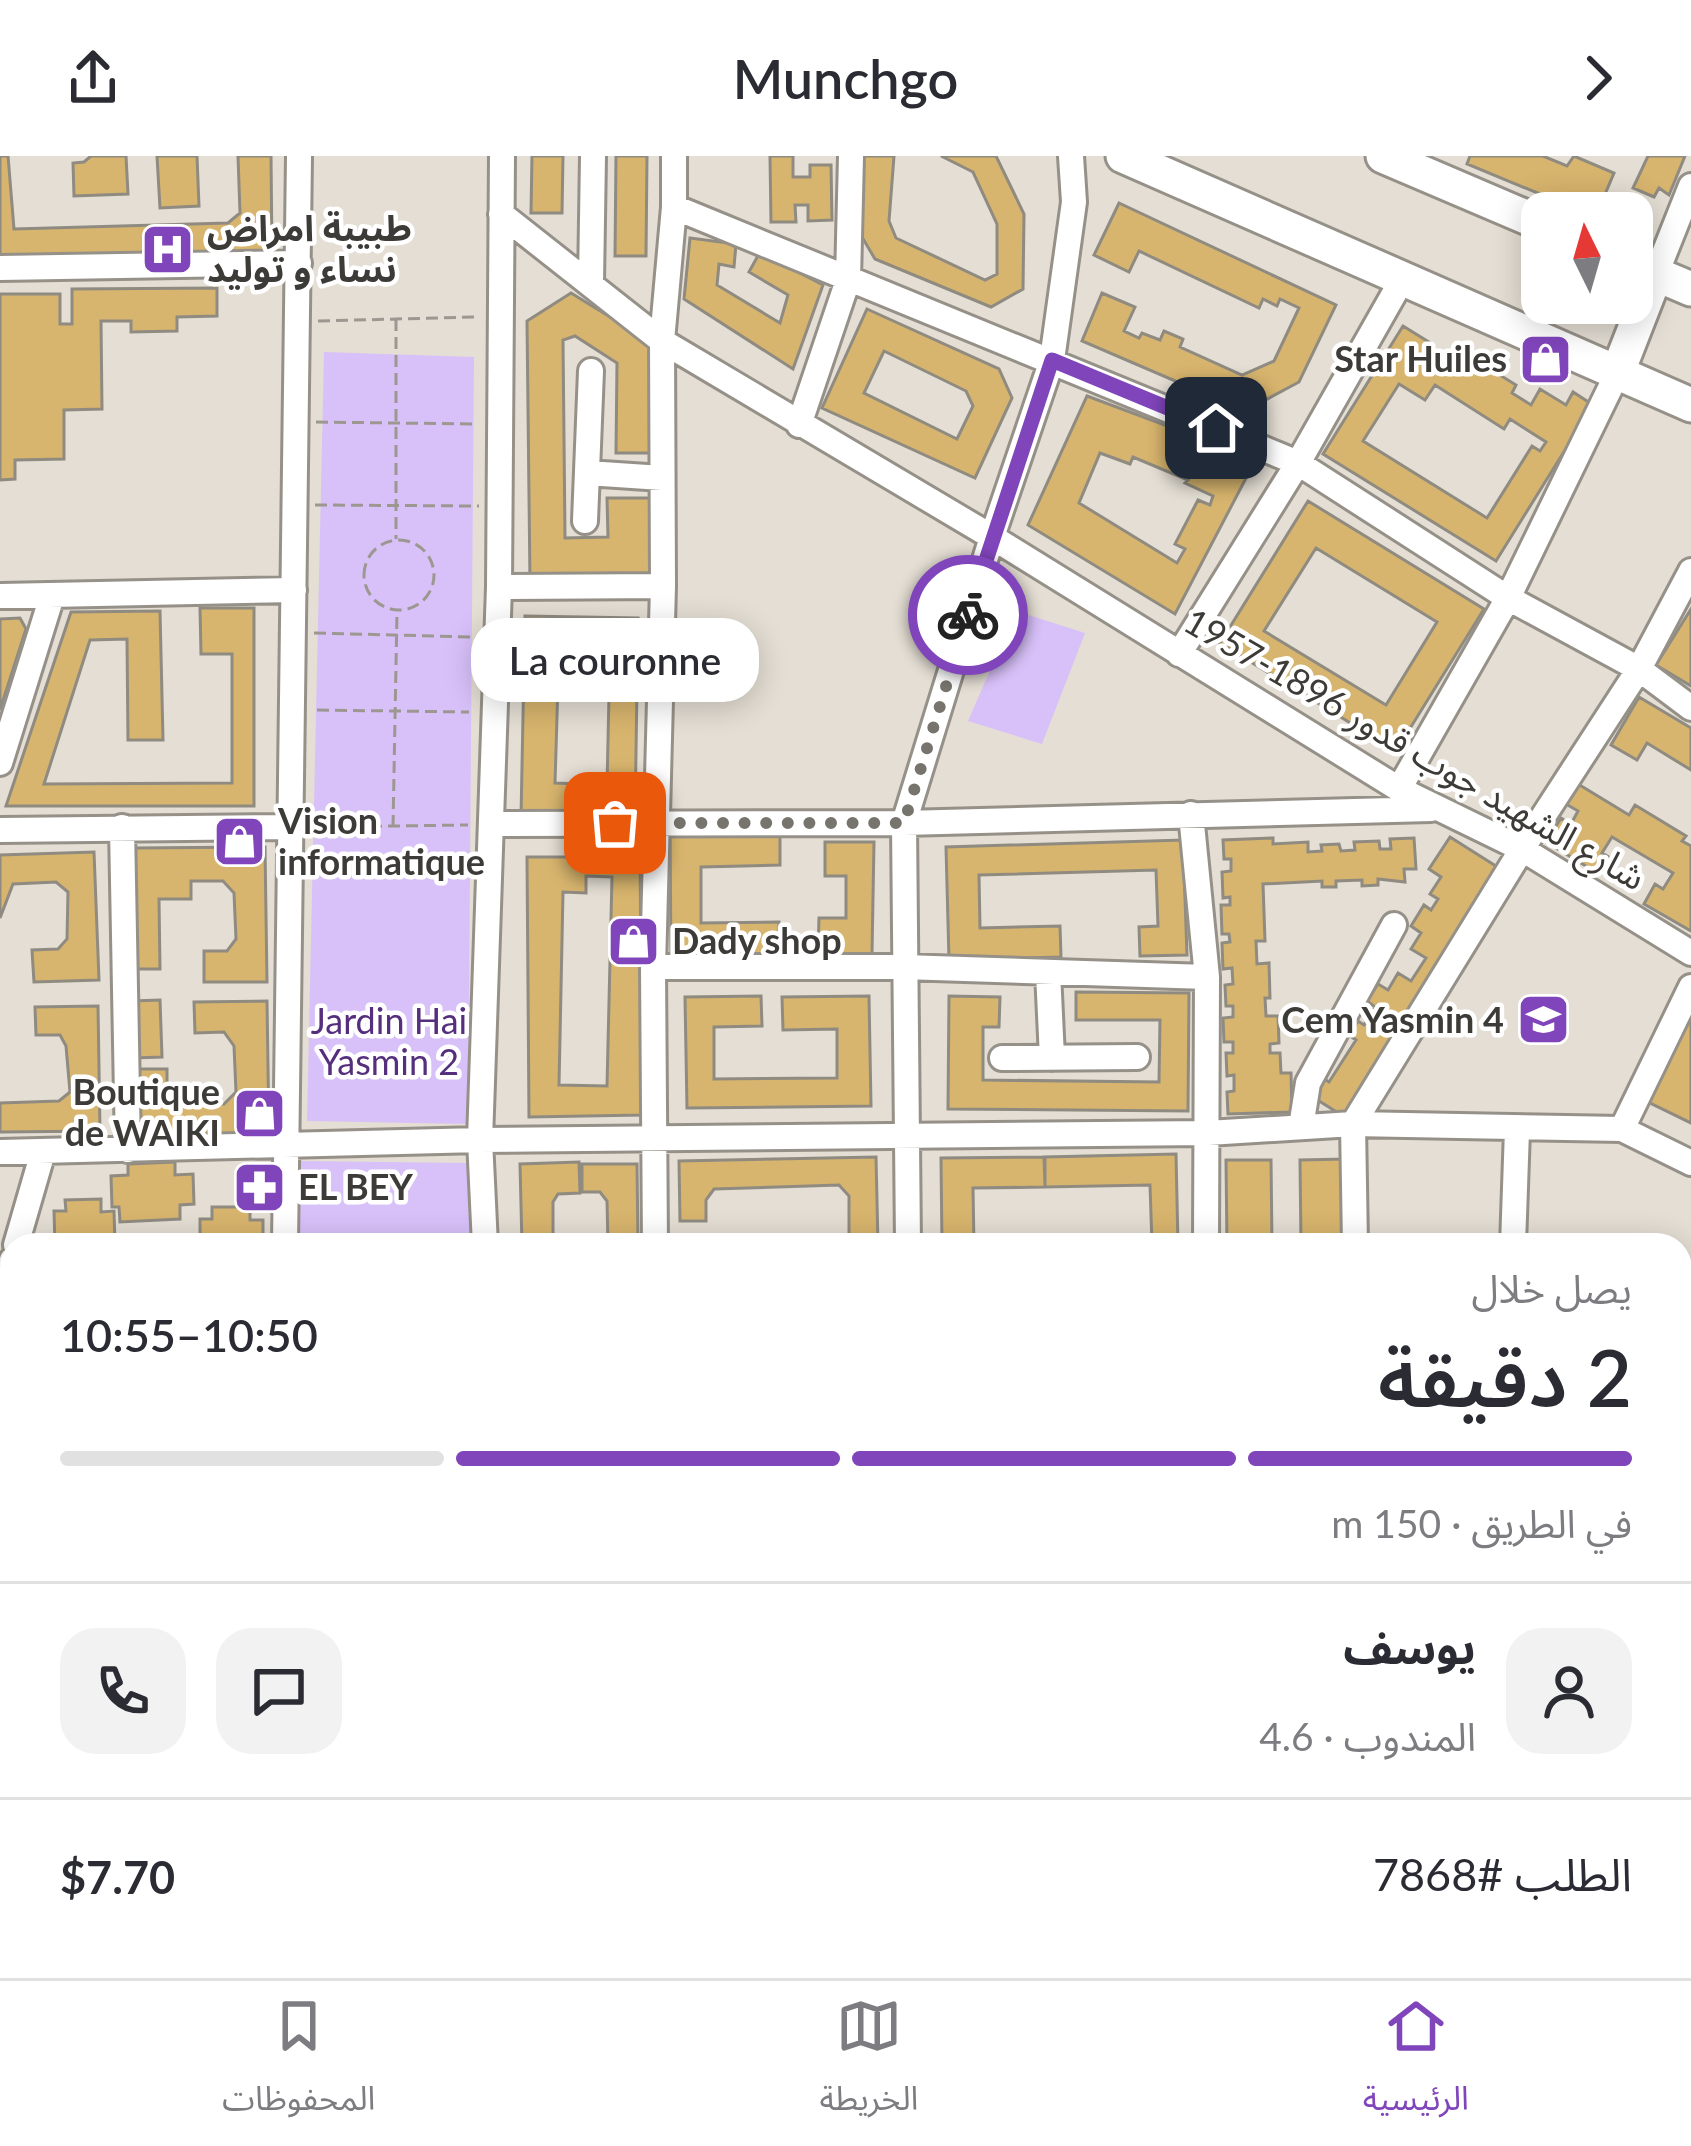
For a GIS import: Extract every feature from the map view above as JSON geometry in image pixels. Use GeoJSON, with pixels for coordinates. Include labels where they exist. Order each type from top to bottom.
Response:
{"type":"FeatureCollection","features":[{"type":"Feature","properties":{"kind":"main road"},"geometry":{"type":"LineString","coordinates":[[1123,156],[1691,405]]}},
{"type":"Feature","properties":{"kind":"main road"},"geometry":{"type":"LineString","coordinates":[[1383,156],[1521,215]]}},
{"type":"Feature","properties":{"kind":"main road"},"geometry":{"type":"LineString","coordinates":[[1653,273],[1691,289]]}},
{"type":"Feature","properties":{"kind":"main road"},"geometry":{"type":"LineString","coordinates":[[1617,374],[1630,324]]}},
{"type":"Feature","properties":{"kind":"street"},"geometry":{"type":"LineString","coordinates":[[285,1233],[299,156]]}},
{"type":"Feature","properties":{"kind":"street"},"geometry":{"type":"LineString","coordinates":[[484,1233],[480,1140],[498,638],[502,156]]}},
{"type":"Feature","properties":{"kind":"street"},"geometry":{"type":"LineString","coordinates":[[591,283],[593,156]]}},
{"type":"Feature","properties":{"kind":"street"},"geometry":{"type":"LineString","coordinates":[[655,1233],[653,967],[663,586],[662,341],[674,156]]}},
{"type":"Feature","properties":{"kind":"street"},"geometry":{"type":"LineString","coordinates":[[799,424],[848,280],[850,156]]}},
{"type":"Feature","properties":{"kind":"street"},"geometry":{"type":"LineString","coordinates":[[908,1233],[904,823],[1052,360],[1074,202],[1071,156]]}},
{"type":"Feature","properties":{"kind":"street"},"geometry":{"type":"LineString","coordinates":[[1653,253],[1691,186]]}},
{"type":"Feature","properties":{"kind":"street"},"geometry":{"type":"LineString","coordinates":[[674,207],[1298,463],[1508,598],[1640,669],[1691,708]]}},
{"type":"Feature","properties":{"kind":"street","name":"شارع الشهيد جوب قدور 1896-1957"},"geometry":{"type":"LineString","coordinates":[[501,214],[662,341],[992,537],[1399,789],[1522,849],[1691,953]]}},
{"type":"Feature","properties":{"kind":"street"},"geometry":{"type":"LineString","coordinates":[[0,268],[299,263]]}},
{"type":"Feature","properties":{"kind":"street"},"geometry":{"type":"LineString","coordinates":[[1179,654],[1298,463],[1402,278]]}},
{"type":"Feature","properties":{"kind":"street"},"geometry":{"type":"LineString","coordinates":[[585,521],[590,370]]}},
{"type":"Feature","properties":{"kind":"street"},"geometry":{"type":"LineString","coordinates":[[1399,789],[1508,598],[1617,374]]}},
{"type":"Feature","properties":{"kind":"street"},"geometry":{"type":"LineString","coordinates":[[587,473],[662,478]]}},
{"type":"Feature","properties":{"kind":"street"},"geometry":{"type":"LineString","coordinates":[[1354,1233],[1353,1124],[1522,849],[1640,669],[1691,572]]}},
{"type":"Feature","properties":{"kind":"street"},"geometry":{"type":"LineString","coordinates":[[499,587],[663,586]]}},
{"type":"Feature","properties":{"kind":"street"},"geometry":{"type":"LineString","coordinates":[[0,596],[294,590]]}},
{"type":"Feature","properties":{"kind":"street"},"geometry":{"type":"LineString","coordinates":[[0,763],[52,596]]}},
{"type":"Feature","properties":{"kind":"street"},"geometry":{"type":"LineString","coordinates":[[492,824],[904,823],[1441,809]]}},
{"type":"Feature","properties":{"kind":"street"},"geometry":{"type":"LineString","coordinates":[[1191,814],[1207,977],[1206,1233]]}},
{"type":"Feature","properties":{"kind":"street"},"geometry":{"type":"LineString","coordinates":[[122,826],[128,1150]]}},
{"type":"Feature","properties":{"kind":"street"},"geometry":{"type":"LineString","coordinates":[[0,830],[290,827]]}},
{"type":"Feature","properties":{"kind":"street"},"geometry":{"type":"LineString","coordinates":[[1301,1127],[1308,1083],[1394,925]]}},
{"type":"Feature","properties":{"kind":"street"},"geometry":{"type":"LineString","coordinates":[[653,967],[1207,977]]}},
{"type":"Feature","properties":{"kind":"street"},"geometry":{"type":"LineString","coordinates":[[1048,972],[1052,1058]]}},
{"type":"Feature","properties":{"kind":"street"},"geometry":{"type":"LineString","coordinates":[[1622,1130],[1691,987]]}},
{"type":"Feature","properties":{"kind":"street"},"geometry":{"type":"LineString","coordinates":[[1002,1058],[1136,1058]]}},
{"type":"Feature","properties":{"kind":"street"},"geometry":{"type":"LineString","coordinates":[[0,1152],[480,1140],[1208,1132],[1353,1124],[1622,1130],[1691,1162]]}},
{"type":"Feature","properties":{"kind":"street"},"geometry":{"type":"LineString","coordinates":[[1514,1233],[1517,1130]]}},
{"type":"Feature","properties":{"kind":"street"},"geometry":{"type":"LineString","coordinates":[[20,1233],[43,1153]]}},
{"type":"Feature","properties":{"kind":"path"},"geometry":{"type":"LineString","coordinates":[[298,321],[500,316]]}},
{"type":"Feature","properties":{"kind":"path"},"geometry":{"type":"LineString","coordinates":[[396,319],[396,539]]}},
{"type":"Feature","properties":{"kind":"path"},"geometry":{"type":"LineString","coordinates":[[296,422],[500,424]]}},
{"type":"Feature","properties":{"kind":"path"},"geometry":{"type":"LineString","coordinates":[[295,505],[500,506]]}},
{"type":"Feature","properties":{"kind":"path"},"geometry":{"type":"LineString","coordinates":[[396,539],[428,554],[433,588],[424,602],[409,610],[385,609],[371,597],[365,563],[382,543],[396,539]]}},
{"type":"Feature","properties":{"kind":"path"},"geometry":{"type":"LineString","coordinates":[[393,827],[397,610]]}},
{"type":"Feature","properties":{"kind":"path"},"geometry":{"type":"LineString","coordinates":[[292,633],[498,638]]}},
{"type":"Feature","properties":{"kind":"path"},"geometry":{"type":"LineString","coordinates":[[291,710],[495,712]]}},
{"type":"Feature","properties":{"kind":"path"},"geometry":{"type":"LineString","coordinates":[[290,827],[492,824]]}},
{"type":"Feature","properties":{"kind":"green space","name":"Jardin Hai Yasmin 2"},"geometry":{"type":"Polygon","coordinates":[[[324,352],[474,357],[468,1124],[307,1121],[324,352]]]}},
{"type":"Feature","properties":{"kind":"green space"},"geometry":{"type":"Polygon","coordinates":[[[1016,611],[1085,633],[1042,744],[968,721],[1016,611]]]}},
{"type":"Feature","properties":{"kind":"green space","name":"Jardin Hai Yasmin 2"},"geometry":{"type":"Polygon","coordinates":[[[300,1161],[468,1163],[471,1233],[300,1233],[300,1161]]]}},
{"type":"Feature","properties":{"kind":"building"},"geometry":{"type":"Polygon","coordinates":[[[0,156],[8,156],[14,229],[228,223],[240,213],[238,156],[271,156],[272,254],[0,257],[0,156]]]}},
{"type":"Feature","properties":{"kind":"building"},"geometry":{"type":"Polygon","coordinates":[[[91,156],[126,156],[128,194],[74,196],[73,163],[91,156]]]}},
{"type":"Feature","properties":{"kind":"building"},"geometry":{"type":"Polygon","coordinates":[[[157,156],[197,156],[199,206],[160,208],[157,156]]]}},
{"type":"Feature","properties":{"kind":"building"},"geometry":{"type":"Polygon","coordinates":[[[532,156],[563,156],[562,213],[531,213],[532,156]]]}},
{"type":"Feature","properties":{"kind":"building"},"geometry":{"type":"Polygon","coordinates":[[[616,156],[647,156],[646,256],[615,256],[616,156]]]}},
{"type":"Feature","properties":{"kind":"building"},"geometry":{"type":"Polygon","coordinates":[[[770,156],[793,156],[793,177],[810,177],[810,165],[831,165],[832,220],[808,221],[808,205],[795,205],[796,222],[771,222],[770,156]]]}},
{"type":"Feature","properties":{"kind":"building"},"geometry":{"type":"Polygon","coordinates":[[[863,156],[894,156],[889,221],[896,238],[985,280],[997,274],[997,224],[973,172],[941,156],[996,156],[1024,214],[1023,289],[991,307],[875,259],[859,232],[863,156]]]}},
{"type":"Feature","properties":{"kind":"building"},"geometry":{"type":"Polygon","coordinates":[[[1470,156],[1543,156],[1567,166],[1574,156],[1614,173],[1606,192],[1535,192],[1467,164],[1470,156]]]}},
{"type":"Feature","properties":{"kind":"building"},"geometry":{"type":"Polygon","coordinates":[[[1648,156],[1685,156],[1669,195],[1659,188],[1654,197],[1653,192],[1633,188],[1648,156]]]}},
{"type":"Feature","properties":{"kind":"building"},"geometry":{"type":"Polygon","coordinates":[[[1119,203],[1336,305],[1299,382],[1245,411],[1082,341],[1102,293],[1135,307],[1124,331],[1160,340],[1164,331],[1183,339],[1180,347],[1242,375],[1274,361],[1299,308],[1280,299],[1277,306],[1263,299],[1259,308],[1139,251],[1129,272],[1094,255],[1119,203]]]}},
{"type":"Feature","properties":{"kind":"building"},"geometry":{"type":"Polygon","coordinates":[[[690,238],[736,244],[734,267],[719,264],[717,285],[780,323],[788,295],[749,272],[760,252],[823,285],[793,369],[684,299],[690,238]]]}},
{"type":"Feature","properties":{"kind":"building"},"geometry":{"type":"Polygon","coordinates":[[[217,288],[217,316],[177,317],[177,331],[131,332],[131,321],[101,321],[102,409],[64,410],[64,459],[15,460],[15,479],[0,480],[0,294],[60,294],[60,324],[72,324],[72,289],[217,288]]]}},
{"type":"Feature","properties":{"kind":"building"},"geometry":{"type":"Polygon","coordinates":[[[571,293],[654,344],[653,453],[616,453],[617,363],[575,336],[563,340],[565,538],[608,537],[607,498],[656,498],[657,581],[530,582],[527,321],[571,293]]]}},
{"type":"Feature","properties":{"kind":"building"},"geometry":{"type":"Polygon","coordinates":[[[867,309],[999,369],[1012,398],[975,478],[822,408],[867,309]],[[884,351],[864,393],[957,439],[973,406],[966,391],[884,351]]]}},
{"type":"Feature","properties":{"kind":"building"},"geometry":{"type":"Polygon","coordinates":[[[1403,326],[1432,344],[1427,351],[1460,371],[1469,356],[1516,385],[1512,393],[1531,405],[1540,389],[1566,405],[1573,392],[1593,405],[1496,561],[1323,454],[1403,326]],[[1399,384],[1363,441],[1487,518],[1532,446],[1540,451],[1546,442],[1510,419],[1504,429],[1435,385],[1425,400],[1399,384]]]}},
{"type":"Feature","properties":{"kind":"building"},"geometry":{"type":"Polygon","coordinates":[[[1087,396],[1256,459],[1175,614],[1028,525],[1087,396]],[[1100,453],[1079,503],[1177,563],[1185,549],[1175,544],[1198,500],[1210,505],[1213,496],[1133,457],[1130,464],[1100,453]]]}},
{"type":"Feature","properties":{"kind":"building"},"geometry":{"type":"Polygon","coordinates":[[[1308,501],[1484,609],[1396,751],[1220,643],[1308,501]],[[1316,548],[1264,631],[1386,705],[1437,622],[1316,548]]]}},
{"type":"Feature","properties":{"kind":"building"},"geometry":{"type":"Polygon","coordinates":[[[200,608],[254,608],[254,806],[6,806],[71,612],[160,611],[163,740],[128,740],[127,639],[90,640],[44,784],[232,783],[232,654],[201,654],[200,608]]]}},
{"type":"Feature","properties":{"kind":"building"},"geometry":{"type":"Polygon","coordinates":[[[1691,609],[1691,686],[1656,665],[1691,609]]]}},
{"type":"Feature","properties":{"kind":"building"},"geometry":{"type":"Polygon","coordinates":[[[525,616],[638,618],[635,819],[521,817],[525,616]],[[559,650],[555,783],[607,785],[610,651],[559,650]]]}},
{"type":"Feature","properties":{"kind":"building"},"geometry":{"type":"Polygon","coordinates":[[[20,618],[26,629],[0,710],[0,619],[20,618]]]}},
{"type":"Feature","properties":{"kind":"building"},"geometry":{"type":"Polygon","coordinates":[[[1639,697],[1691,728],[1691,770],[1647,743],[1637,760],[1611,745],[1639,697]]]}},
{"type":"Feature","properties":{"kind":"building"},"geometry":{"type":"Polygon","coordinates":[[[1578,784],[1629,815],[1635,805],[1686,836],[1682,841],[1691,846],[1691,931],[1644,904],[1655,884],[1663,889],[1673,873],[1612,837],[1602,853],[1609,857],[1599,874],[1546,842],[1561,818],[1571,824],[1578,811],[1566,804],[1578,784]]]}},
{"type":"Feature","properties":{"kind":"building"},"geometry":{"type":"Polygon","coordinates":[[[780,833],[780,865],[701,867],[701,923],[779,922],[779,955],[671,956],[670,834],[780,833]]]}},
{"type":"Feature","properties":{"kind":"building"},"geometry":{"type":"Polygon","coordinates":[[[1450,837],[1499,868],[1343,1116],[1308,1094],[1320,1076],[1329,1082],[1356,1040],[1349,1035],[1358,1021],[1364,1025],[1375,1007],[1367,1001],[1378,984],[1388,990],[1398,973],[1411,981],[1426,958],[1411,949],[1421,933],[1411,926],[1424,905],[1431,910],[1438,899],[1430,894],[1441,877],[1429,869],[1450,837]]]}},
{"type":"Feature","properties":{"kind":"building"},"geometry":{"type":"Polygon","coordinates":[[[1273,838],[1273,844],[1308,842],[1308,852],[1339,844],[1341,851],[1355,850],[1354,842],[1379,841],[1380,849],[1391,849],[1390,839],[1414,838],[1416,869],[1404,869],[1405,882],[1378,879],[1378,885],[1362,886],[1362,880],[1336,881],[1336,887],[1322,887],[1322,881],[1263,884],[1265,941],[1256,941],[1257,964],[1269,963],[1266,1016],[1278,1016],[1279,1043],[1270,1044],[1270,1053],[1280,1053],[1281,1073],[1291,1073],[1292,1112],[1228,1114],[1227,1092],[1234,1091],[1234,1075],[1227,1076],[1226,1053],[1233,1053],[1233,1042],[1224,1042],[1223,1018],[1233,1017],[1233,1006],[1226,1006],[1225,985],[1233,984],[1232,968],[1223,969],[1222,943],[1230,942],[1229,934],[1222,934],[1221,905],[1230,905],[1230,897],[1223,898],[1222,872],[1231,871],[1231,859],[1224,859],[1223,840],[1273,838]]]}},
{"type":"Feature","properties":{"kind":"building"},"geometry":{"type":"Polygon","coordinates":[[[1183,840],[1187,955],[1140,956],[1139,927],[1158,926],[1156,870],[979,875],[980,928],[1060,926],[1061,957],[949,960],[946,847],[1183,840]]]}},
{"type":"Feature","properties":{"kind":"building"},"geometry":{"type":"Polygon","coordinates":[[[825,842],[874,842],[872,954],[818,954],[819,918],[846,918],[846,876],[825,876],[825,842]]]}},
{"type":"Feature","properties":{"kind":"building"},"geometry":{"type":"Polygon","coordinates":[[[578,846],[640,846],[642,1115],[529,1117],[527,857],[578,857],[578,846]],[[586,876],[586,893],[563,892],[559,1085],[607,1086],[612,877],[586,876]]]}},
{"type":"Feature","properties":{"kind":"building"},"geometry":{"type":"Polygon","coordinates":[[[265,847],[267,982],[204,982],[204,951],[227,951],[236,939],[234,893],[223,881],[191,881],[191,899],[159,899],[160,969],[136,969],[135,848],[265,847]]]}},
{"type":"Feature","properties":{"kind":"building"},"geometry":{"type":"Polygon","coordinates":[[[94,852],[99,980],[34,982],[32,950],[58,949],[67,939],[68,892],[56,882],[13,884],[0,918],[0,855],[94,852]]]}},
{"type":"Feature","properties":{"kind":"building"},"geometry":{"type":"Polygon","coordinates":[[[1076,992],[1189,993],[1188,1111],[948,1109],[949,996],[1000,997],[999,1027],[983,1027],[983,1080],[1159,1082],[1160,1020],[1076,1020],[1076,992]]]}},
{"type":"Feature","properties":{"kind":"building"},"geometry":{"type":"Polygon","coordinates":[[[761,996],[762,1026],[714,1027],[714,1079],[837,1078],[837,1029],[783,1030],[782,997],[869,996],[871,1106],[687,1108],[685,997],[761,996]]]}},
{"type":"Feature","properties":{"kind":"building"},"geometry":{"type":"Polygon","coordinates":[[[160,1000],[162,1057],[134,1058],[132,1001],[160,1000]]]}},
{"type":"Feature","properties":{"kind":"building"},"geometry":{"type":"Polygon","coordinates":[[[267,1001],[269,1133],[138,1135],[137,1069],[167,1069],[167,1095],[176,1105],[224,1104],[236,1092],[234,1046],[224,1032],[195,1033],[194,1002],[267,1001]]]}},
{"type":"Feature","properties":{"kind":"building"},"geometry":{"type":"Polygon","coordinates":[[[98,1006],[100,1131],[0,1132],[0,1103],[59,1101],[70,1092],[66,1046],[60,1035],[36,1035],[35,1007],[98,1006]]]}},
{"type":"Feature","properties":{"kind":"building"},"geometry":{"type":"Polygon","coordinates":[[[1691,1017],[1691,1123],[1646,1101],[1691,1017]]]}},
{"type":"Feature","properties":{"kind":"building"},"geometry":{"type":"Polygon","coordinates":[[[1176,1154],[1178,1233],[1152,1233],[1150,1185],[1045,1187],[1044,1157],[1176,1154]]]}},
{"type":"Feature","properties":{"kind":"building"},"geometry":{"type":"Polygon","coordinates":[[[876,1157],[878,1233],[849,1233],[849,1196],[839,1185],[714,1189],[706,1200],[706,1221],[680,1221],[679,1161],[876,1157]]]}},
{"type":"Feature","properties":{"kind":"building"},"geometry":{"type":"Polygon","coordinates":[[[1045,1157],[1045,1187],[973,1188],[974,1233],[942,1233],[941,1158],[1045,1157]]]}},
{"type":"Feature","properties":{"kind":"building"},"geometry":{"type":"Polygon","coordinates":[[[1346,1159],[1346,1233],[1301,1233],[1300,1160],[1346,1159]]]}},
{"type":"Feature","properties":{"kind":"building"},"geometry":{"type":"Polygon","coordinates":[[[1226,1160],[1271,1160],[1272,1233],[1227,1233],[1226,1160]]]}},
{"type":"Feature","properties":{"kind":"building"},"geometry":{"type":"Polygon","coordinates":[[[175,1162],[175,1175],[193,1174],[194,1204],[180,1205],[180,1219],[120,1222],[119,1207],[112,1207],[111,1176],[128,1175],[128,1164],[175,1162]]]}},
{"type":"Feature","properties":{"kind":"building"},"geometry":{"type":"Polygon","coordinates":[[[579,1162],[580,1193],[558,1194],[553,1202],[553,1233],[522,1233],[520,1164],[579,1162]]]}},
{"type":"Feature","properties":{"kind":"building"},"geometry":{"type":"Polygon","coordinates":[[[582,1164],[637,1164],[638,1233],[608,1233],[607,1201],[600,1192],[582,1192],[582,1164]]]}},
{"type":"Feature","properties":{"kind":"building"},"geometry":{"type":"Polygon","coordinates":[[[101,1199],[101,1212],[114,1211],[115,1233],[55,1233],[54,1211],[66,1211],[65,1200],[101,1199]]]}},
{"type":"Feature","properties":{"kind":"building"},"geometry":{"type":"Polygon","coordinates":[[[212,1207],[250,1207],[250,1220],[263,1220],[263,1233],[200,1233],[200,1219],[212,1219],[212,1207]]]}},
{"type":"Feature","properties":{"kind":"way so far"},"geometry":{"type":"LineString","coordinates":[[615,823],[904,823],[968,615]]}},
{"type":"Feature","properties":{"kind":"place","name":"طبيبة امراض نساء و توليد"},"geometry":{"type":"Point","coordinates":[168,249]}},
{"type":"Feature","properties":{"kind":"place","name":"Star Huiles"},"geometry":{"type":"Point","coordinates":[1546,359]}},
{"type":"Feature","properties":{"kind":"place","name":"La couronne"},"geometry":{"type":"Point","coordinates":[615,823]}},
{"type":"Feature","properties":{"kind":"place","name":"Vision informatique"},"geometry":{"type":"Point","coordinates":[239,842]}},
{"type":"Feature","properties":{"kind":"place","name":"Dady shop"},"geometry":{"type":"Point","coordinates":[633,941]}},
{"type":"Feature","properties":{"kind":"place","name":"Cem Yasmin 4"},"geometry":{"type":"Point","coordinates":[1543,1020]}},
{"type":"Feature","properties":{"kind":"place","name":"Boutique de WAIKI"},"geometry":{"type":"Point","coordinates":[259,1113]}},
{"type":"Feature","properties":{"kind":"place","name":"EL BEY"},"geometry":{"type":"Point","coordinates":[259,1187]}},
{"type":"Feature","properties":{"kind":"route"},"geometry":{"type":"LineString","coordinates":[[968,615],[1052,360],[1216,428]]}}]}
